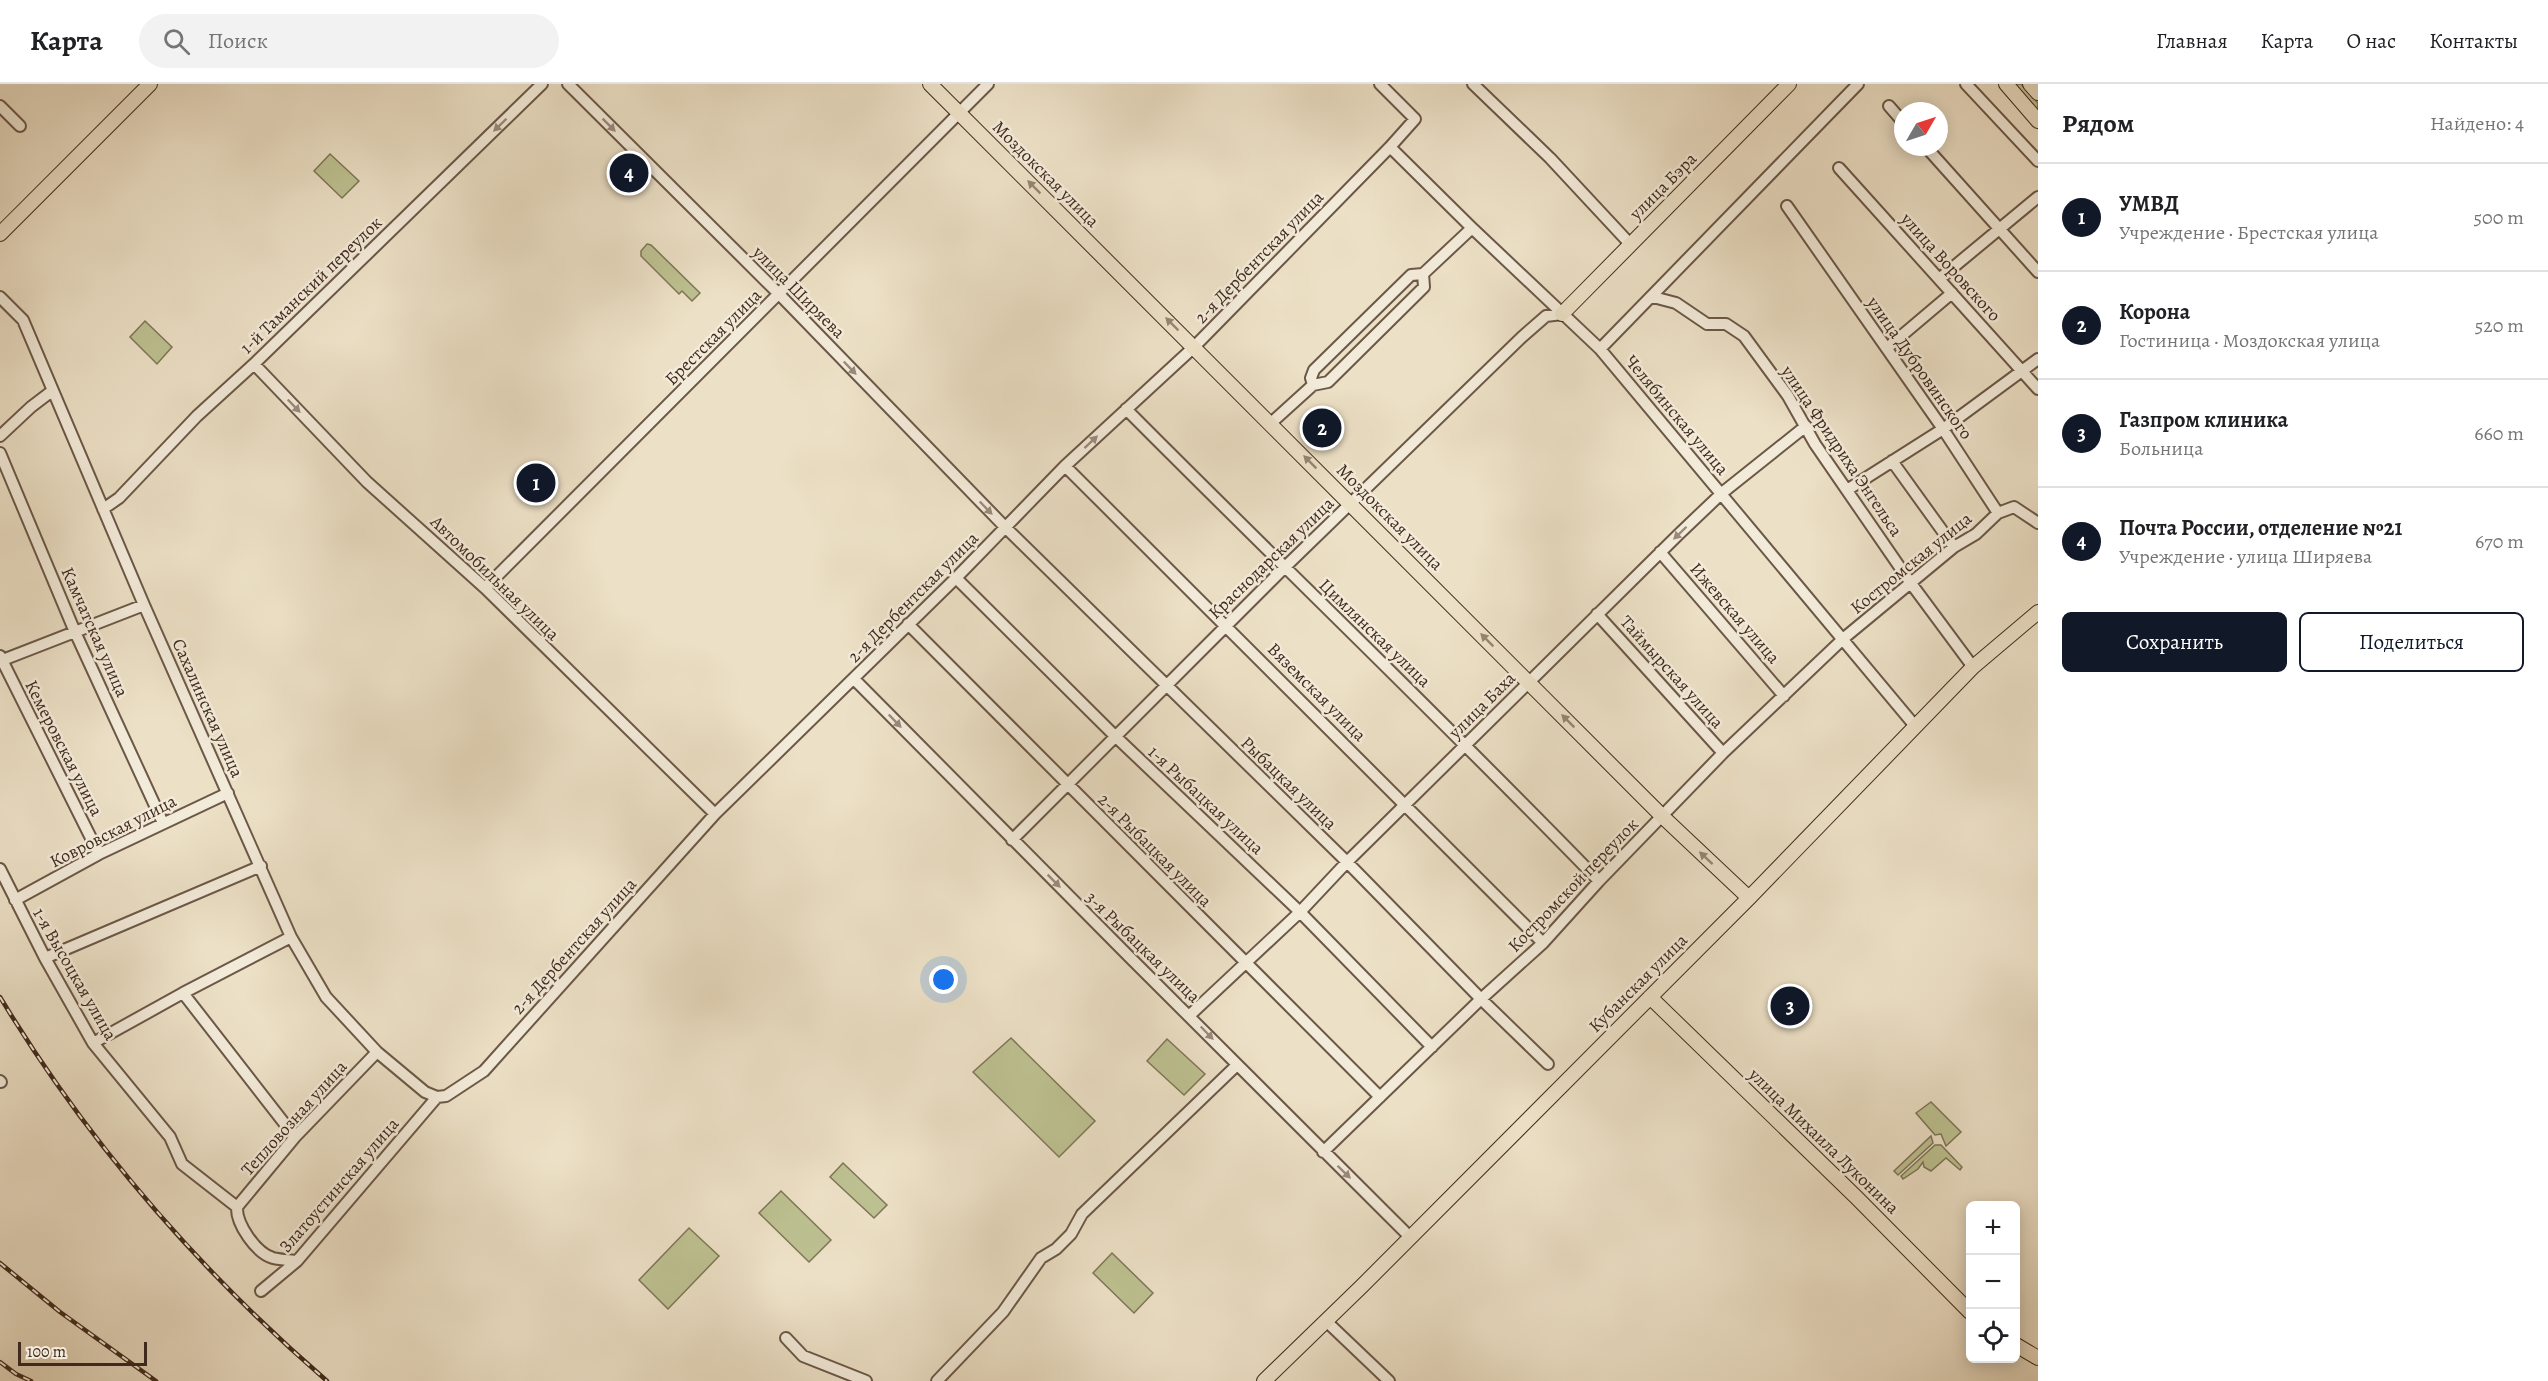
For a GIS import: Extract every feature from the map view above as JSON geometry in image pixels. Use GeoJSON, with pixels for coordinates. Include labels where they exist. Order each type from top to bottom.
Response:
{"type":"FeatureCollection","features":[{"type":"Feature","properties":{"kind":"main road"},"geometry":{"type":"LineString","coordinates":[[0,234],[150,84]]}},
{"type":"Feature","properties":{"kind":"main road","name":"Моздокская улица"},"geometry":{"type":"LineString","coordinates":[[930,84],[1663,817],[1749,898]]}},
{"type":"Feature","properties":{"kind":"main road","name":"улица Бэра"},"geometry":{"type":"LineString","coordinates":[[1562,314],[1789,84]]}},
{"type":"Feature","properties":{"kind":"main road"},"geometry":{"type":"LineString","coordinates":[[2006,84],[2038,121]]}},
{"type":"Feature","properties":{"kind":"main road"},"geometry":{"type":"LineString","coordinates":[[2030,84],[2038,93]]}},
{"type":"Feature","properties":{"kind":"main road","name":"Кубанская улица"},"geometry":{"type":"LineString","coordinates":[[1264,1381],[1749,898],[1973,667],[2038,612]]}},
{"type":"Feature","properties":{"kind":"main road","name":"улица Михаила Луконина"},"geometry":{"type":"LineString","coordinates":[[1650,997],[1968,1309]]}},
{"type":"Feature","properties":{"kind":"main road"},"geometry":{"type":"LineString","coordinates":[[2020,1347],[2038,1358]]}},
{"type":"Feature","properties":{"kind":"street","name":"1-й Таманский переулок"},"geometry":{"type":"LineString","coordinates":[[103,509],[119,498],[197,416],[254,364],[542,84]]}},
{"type":"Feature","properties":{"kind":"street","name":"улица Ширяева"},"geometry":{"type":"LineString","coordinates":[[568,84],[779,294],[1005,527]]}},
{"type":"Feature","properties":{"kind":"street","name":"Брестская улица"},"geometry":{"type":"LineString","coordinates":[[485,588],[988,84]]}},
{"type":"Feature","properties":{"kind":"street","name":"2-я Дербентская улица"},"geometry":{"type":"LineString","coordinates":[[437,1097],[446,1096],[484,1071],[715,814],[956,578],[1065,466],[1194,346],[1390,147],[1415,119],[1380,84]]}},
{"type":"Feature","properties":{"kind":"street"},"geometry":{"type":"LineString","coordinates":[[1473,84],[1550,158],[1631,245]]}},
{"type":"Feature","properties":{"kind":"street"},"geometry":{"type":"LineString","coordinates":[[1600,349],[1858,84]]}},
{"type":"Feature","properties":{"kind":"street"},"geometry":{"type":"LineString","coordinates":[[1966,84],[2038,160]]}},
{"type":"Feature","properties":{"kind":"street"},"geometry":{"type":"LineString","coordinates":[[0,106],[20,126]]}},
{"type":"Feature","properties":{"kind":"street"},"geometry":{"type":"LineString","coordinates":[[1889,106],[1894,112]]}},
{"type":"Feature","properties":{"kind":"street","name":"Челябинская улица"},"geometry":{"type":"LineString","coordinates":[[1390,147],[1600,349],[1844,638],[1915,726]]}},
{"type":"Feature","properties":{"kind":"street"},"geometry":{"type":"LineString","coordinates":[[1934,156],[2038,272]]}},
{"type":"Feature","properties":{"kind":"street","name":"улица Воровского"},"geometry":{"type":"LineString","coordinates":[[1839,168],[2038,389]]}},
{"type":"Feature","properties":{"kind":"street"},"geometry":{"type":"LineString","coordinates":[[1939,279],[2038,197]]}},
{"type":"Feature","properties":{"kind":"street","name":"улица Дубровинского"},"geometry":{"type":"LineString","coordinates":[[1787,206],[1943,429],[1998,513]]}},
{"type":"Feature","properties":{"kind":"street"},"geometry":{"type":"LineString","coordinates":[[1313,385],[1311,378],[1314,370],[1411,275],[1423,274],[1472,228]]}},
{"type":"Feature","properties":{"kind":"street"},"geometry":{"type":"LineString","coordinates":[[1271,423],[1313,385],[1328,382],[1424,287],[1423,274]]}},
{"type":"Feature","properties":{"kind":"street"},"geometry":{"type":"LineString","coordinates":[[1887,348],[1952,293]]}},
{"type":"Feature","properties":{"kind":"street","name":"Сахалинская улица"},"geometry":{"type":"LineString","coordinates":[[0,297],[23,320],[144,605],[291,937],[326,998],[377,1052],[425,1092],[437,1097]]}},
{"type":"Feature","properties":{"kind":"street","name":"улица Фридриха Энгельса"},"geometry":{"type":"LineString","coordinates":[[1653,297],[1676,303],[1707,324],[1726,324],[1744,336],[1788,396],[1910,582],[1973,667]]}},
{"type":"Feature","properties":{"kind":"street","name":"Краснодарская улица"},"geometry":{"type":"LineString","coordinates":[[1012,840],[1226,625],[1538,323],[1546,316],[1562,314]]}},
{"type":"Feature","properties":{"kind":"street"},"geometry":{"type":"LineString","coordinates":[[1847,489],[1943,429],[2038,359]]}},
{"type":"Feature","properties":{"kind":"street","name":"Автомобильная улица"},"geometry":{"type":"LineString","coordinates":[[254,364],[368,482],[485,588],[715,814]]}},
{"type":"Feature","properties":{"kind":"street"},"geometry":{"type":"LineString","coordinates":[[0,436],[52,391]]}},
{"type":"Feature","properties":{"kind":"street","name":"Цимлянская улица"},"geometry":{"type":"LineString","coordinates":[[1126,409],[1284,568],[1467,745],[1599,881]]}},
{"type":"Feature","properties":{"kind":"street","name":"улица Баха"},"geometry":{"type":"LineString","coordinates":[[1190,1015],[1300,912],[1347,862],[1660,552],[1722,493],[1806,426]]}},
{"type":"Feature","properties":{"kind":"street","name":"Камчатская улица"},"geometry":{"type":"LineString","coordinates":[[0,453],[75,632],[163,823]]}},
{"type":"Feature","properties":{"kind":"street"},"geometry":{"type":"LineString","coordinates":[[1892,461],[1954,547]]}},
{"type":"Feature","properties":{"kind":"street","name":"Вяземская улица"},"geometry":{"type":"LineString","coordinates":[[1065,466],[1543,943]]}},
{"type":"Feature","properties":{"kind":"street"},"geometry":{"type":"LineString","coordinates":[[1998,513],[2014,507],[2038,524]]}},
{"type":"Feature","properties":{"kind":"street","name":"Костромская улица"},"geometry":{"type":"LineString","coordinates":[[1844,638],[1954,547],[1976,534],[1998,513]]}},
{"type":"Feature","properties":{"kind":"street","name":"Рыбацкая улица"},"geometry":{"type":"LineString","coordinates":[[1005,527],[1347,862],[1548,1064]]}},
{"type":"Feature","properties":{"kind":"street","name":"Ижевская улица"},"geometry":{"type":"LineString","coordinates":[[1660,552],[1784,696]]}},
{"type":"Feature","properties":{"kind":"street","name":"1-я Рыбацкая улица"},"geometry":{"type":"LineString","coordinates":[[956,578],[1115,736],[1300,912],[1432,1047]]}},
{"type":"Feature","properties":{"kind":"street"},"geometry":{"type":"LineString","coordinates":[[0,659],[144,605]]}},
{"type":"Feature","properties":{"kind":"street","name":"Таймырская улица"},"geometry":{"type":"LineString","coordinates":[[1597,614],[1724,753]]}},
{"type":"Feature","properties":{"kind":"street","name":"2-я Рыбацкая улица"},"geometry":{"type":"LineString","coordinates":[[908,624],[1066,785],[1380,1097]]}},
{"type":"Feature","properties":{"kind":"street","name":"Костромской переулок"},"geometry":{"type":"LineString","coordinates":[[1323,1152],[1481,999],[1543,943],[1599,881],[1724,753],[1844,638]]}},
{"type":"Feature","properties":{"kind":"street","name":"Кемеровская улица"},"geometry":{"type":"LineString","coordinates":[[0,659],[99,854]]}},
{"type":"Feature","properties":{"kind":"street","name":"3-я Рыбацкая улица"},"geometry":{"type":"LineString","coordinates":[[854,679],[1410,1237]]}},
{"type":"Feature","properties":{"kind":"street","name":"Ковровская улица"},"geometry":{"type":"LineString","coordinates":[[15,900],[99,854],[228,794]]}},
{"type":"Feature","properties":{"kind":"street"},"geometry":{"type":"LineString","coordinates":[[45,958],[261,866]]}},
{"type":"Feature","properties":{"kind":"street","name":"1-я Высоцкая улица"},"geometry":{"type":"LineString","coordinates":[[0,869],[45,958],[93,1043],[170,1137],[182,1164],[237,1207]]}},
{"type":"Feature","properties":{"kind":"street"},"geometry":{"type":"LineString","coordinates":[[93,1043],[291,937]]}},
{"type":"Feature","properties":{"kind":"street"},"geometry":{"type":"LineString","coordinates":[[183,993],[295,1137]]}},
{"type":"Feature","properties":{"kind":"street","name":"Тепловозная улица"},"geometry":{"type":"LineString","coordinates":[[237,1207],[295,1137],[377,1052]]}},
{"type":"Feature","properties":{"kind":"street"},"geometry":{"type":"LineString","coordinates":[[937,1381],[1003,1312],[1041,1258],[1056,1249],[1071,1234],[1082,1214],[1237,1065]]}},
{"type":"Feature","properties":{"kind":"street","name":"Златоустинская улица"},"geometry":{"type":"LineString","coordinates":[[261,1291],[297,1261],[437,1097]]}},
{"type":"Feature","properties":{"kind":"street"},"geometry":{"type":"LineString","coordinates":[[237,1207],[236,1216],[257,1248],[272,1257],[297,1261]]}},
{"type":"Feature","properties":{"kind":"street"},"geometry":{"type":"LineString","coordinates":[[1326,1321],[1389,1381]]}},
{"type":"Feature","properties":{"kind":"street"},"geometry":{"type":"LineString","coordinates":[[786,1338],[803,1356],[866,1381]]}},
{"type":"Feature","properties":{"kind":"green space"},"geometry":{"type":"Polygon","coordinates":[[[2009,84],[2021,84],[2038,103],[2038,117],[2009,84]]]}},
{"type":"Feature","properties":{"kind":"green space"},"geometry":{"type":"Polygon","coordinates":[[[330,154],[359,181],[342,198],[314,171],[330,154]]]}},
{"type":"Feature","properties":{"kind":"green space"},"geometry":{"type":"Polygon","coordinates":[[[647,244],[651,245],[700,293],[692,301],[682,291],[679,294],[641,256],[641,251],[647,244]]]}},
{"type":"Feature","properties":{"kind":"green space"},"geometry":{"type":"Polygon","coordinates":[[[145,321],[172,347],[157,364],[130,337],[145,321]]]}},
{"type":"Feature","properties":{"kind":"green space"},"geometry":{"type":"Polygon","coordinates":[[[1011,1038],[1095,1121],[1059,1157],[973,1072],[1011,1038]]]}},
{"type":"Feature","properties":{"kind":"green space"},"geometry":{"type":"Polygon","coordinates":[[[1167,1039],[1205,1074],[1184,1095],[1147,1061],[1167,1039]]]}},
{"type":"Feature","properties":{"kind":"green space"},"geometry":{"type":"Polygon","coordinates":[[[1931,1102],[1961,1132],[1946,1146],[1941,1134],[1935,1135],[1916,1113],[1931,1102]]]}},
{"type":"Feature","properties":{"kind":"green space"},"geometry":{"type":"Polygon","coordinates":[[[1931,1136],[1933,1143],[1898,1175],[1894,1171],[1931,1136]]]}},
{"type":"Feature","properties":{"kind":"green space"},"geometry":{"type":"Polygon","coordinates":[[[1935,1145],[1941,1145],[1962,1167],[1960,1170],[1946,1158],[1931,1171],[1924,1167],[1923,1162],[1918,1169],[1903,1179],[1901,1176],[1935,1145]]]}},
{"type":"Feature","properties":{"kind":"green space"},"geometry":{"type":"Polygon","coordinates":[[[843,1163],[887,1205],[874,1218],[830,1177],[843,1163]]]}},
{"type":"Feature","properties":{"kind":"green space"},"geometry":{"type":"Polygon","coordinates":[[[781,1191],[831,1240],[809,1262],[759,1213],[781,1191]]]}},
{"type":"Feature","properties":{"kind":"green space"},"geometry":{"type":"Polygon","coordinates":[[[689,1228],[719,1256],[668,1309],[639,1280],[689,1228]]]}},
{"type":"Feature","properties":{"kind":"green space"},"geometry":{"type":"Polygon","coordinates":[[[1112,1253],[1153,1293],[1134,1313],[1093,1273],[1112,1253]]]}},
{"type":"Feature","properties":{"kind":"railway"},"geometry":{"type":"LineString","coordinates":[[0,997],[70,1102],[148,1202],[235,1295],[327,1381]]}},
{"type":"Feature","properties":{"kind":"railway"},"geometry":{"type":"LineString","coordinates":[[0,1263],[60,1312],[156,1381]]}},
{"type":"Feature","properties":{"kind":"railway"},"geometry":{"type":"LineString","coordinates":[[0,1362],[16,1374],[31,1381]]}},
{"type":"Feature","properties":{"kind":"place","name":"Почта России, отделение №21"},"geometry":{"type":"Point","coordinates":[629,173]}},
{"type":"Feature","properties":{"kind":"place","name":"Корона"},"geometry":{"type":"Point","coordinates":[1322,428]}},
{"type":"Feature","properties":{"kind":"place","name":"УМВД"},"geometry":{"type":"Point","coordinates":[536,483]}},
{"type":"Feature","properties":{"kind":"place","name":"Газпром клиника"},"geometry":{"type":"Point","coordinates":[1790,1006]}}]}
